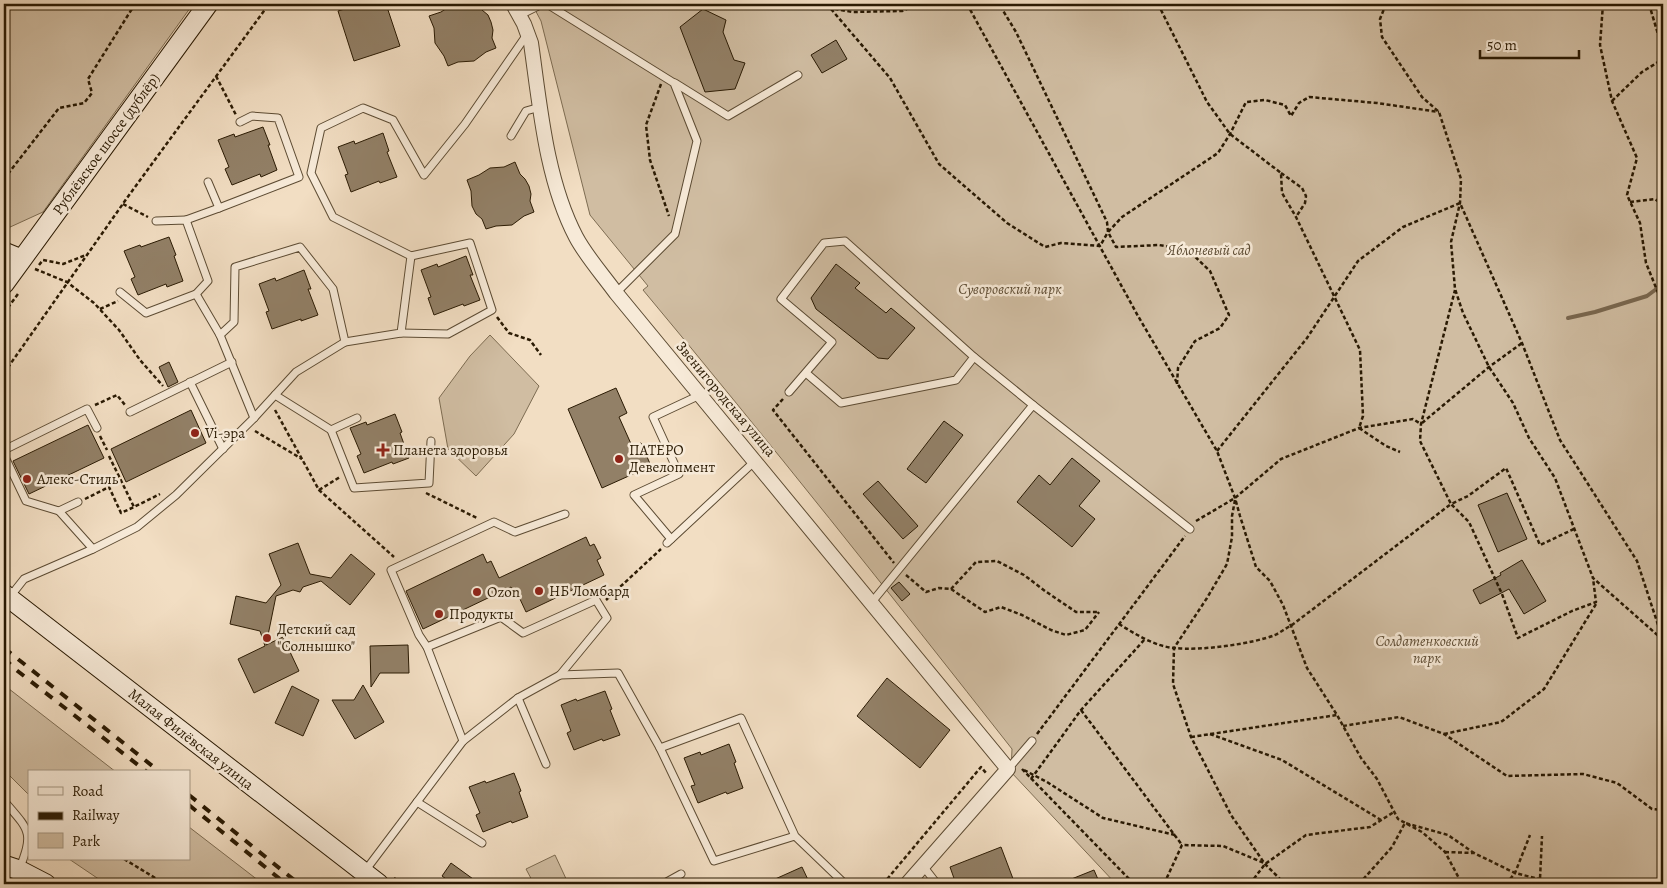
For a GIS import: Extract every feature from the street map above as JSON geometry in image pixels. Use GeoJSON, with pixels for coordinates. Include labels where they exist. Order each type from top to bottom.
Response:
{"type":"FeatureCollection","features":[{"type":"Feature","properties":{"kind":"street","name":"Рублёвское шоссе (дублёр)"},"geometry":{"type":"LineString","coordinates":[[4,284],[13,256],[208,4]]}},
{"type":"Feature","properties":{"kind":"street","name":"Звенигородская улица"},"geometry":{"type":"LineString","coordinates":[[516,9],[531,43],[553,176],[564,212],[576,239],[616,293],[872,602],[1011,765]]}},
{"type":"Feature","properties":{"kind":"street","name":"Малая Филёвская улица"},"geometry":{"type":"LineString","coordinates":[[6,596],[378,884]]}},
{"type":"Feature","properties":{"kind":"street"},"geometry":{"type":"LineString","coordinates":[[907,884],[1011,765]]}},
{"type":"Feature","properties":{"kind":"street"},"geometry":{"type":"LineString","coordinates":[[12,868],[46,884]]}},
{"type":"Feature","properties":{"kind":"lane"},"geometry":{"type":"LineString","coordinates":[[516,9],[542,4]]}},
{"type":"Feature","properties":{"kind":"lane"},"geometry":{"type":"LineString","coordinates":[[547,4],[728,116],[798,75]]}},
{"type":"Feature","properties":{"kind":"lane"},"geometry":{"type":"LineString","coordinates":[[6,596],[24,579],[94,549],[137,527],[176,495],[254,418],[296,372],[345,342],[401,333],[448,334],[492,310],[470,243],[412,256],[332,217],[311,173],[321,128],[363,108],[393,120],[424,175],[465,124],[528,33]]}},
{"type":"Feature","properties":{"kind":"lane"},"geometry":{"type":"LineString","coordinates":[[616,293],[675,234],[697,141],[674,83]]}},
{"type":"Feature","properties":{"kind":"lane"},"geometry":{"type":"LineString","coordinates":[[511,136],[526,111],[541,107]]}},
{"type":"Feature","properties":{"kind":"lane"},"geometry":{"type":"LineString","coordinates":[[240,122],[252,116],[278,118],[299,177]]}},
{"type":"Feature","properties":{"kind":"lane"},"geometry":{"type":"LineString","coordinates":[[156,221],[186,220],[311,173]]}},
{"type":"Feature","properties":{"kind":"lane"},"geometry":{"type":"LineString","coordinates":[[208,182],[219,208]]}},
{"type":"Feature","properties":{"kind":"lane"},"geometry":{"type":"LineString","coordinates":[[123,295],[146,313],[196,294],[208,281],[186,220]]}},
{"type":"Feature","properties":{"kind":"lane"},"geometry":{"type":"LineString","coordinates":[[789,392],[832,342],[781,299],[824,243],[845,241],[974,357],[1190,529]]}},
{"type":"Feature","properties":{"kind":"lane"},"geometry":{"type":"LineString","coordinates":[[220,335],[234,322],[235,267],[300,247],[333,289],[345,342]]}},
{"type":"Feature","properties":{"kind":"lane"},"geometry":{"type":"LineString","coordinates":[[401,333],[412,256]]}},
{"type":"Feature","properties":{"kind":"lane"},"geometry":{"type":"LineString","coordinates":[[196,294],[220,335],[254,418]]}},
{"type":"Feature","properties":{"kind":"lane"},"geometry":{"type":"LineString","coordinates":[[806,373],[841,403],[956,380],[974,357]]}},
{"type":"Feature","properties":{"kind":"lane"},"geometry":{"type":"LineString","coordinates":[[130,412],[232,362]]}},
{"type":"Feature","properties":{"kind":"lane"},"geometry":{"type":"LineString","coordinates":[[190,382],[222,449]]}},
{"type":"Feature","properties":{"kind":"lane"},"geometry":{"type":"LineString","coordinates":[[701,394],[653,417],[679,474],[634,495],[669,541],[756,460]]}},
{"type":"Feature","properties":{"kind":"lane"},"geometry":{"type":"LineString","coordinates":[[272,398],[331,430],[354,488],[429,483],[431,441]]}},
{"type":"Feature","properties":{"kind":"lane"},"geometry":{"type":"LineString","coordinates":[[872,602],[1033,405]]}},
{"type":"Feature","properties":{"kind":"lane"},"geometry":{"type":"LineString","coordinates":[[4,450],[87,409],[96,428]]}},
{"type":"Feature","properties":{"kind":"lane"},"geometry":{"type":"LineString","coordinates":[[331,430],[357,418]]}},
{"type":"Feature","properties":{"kind":"lane"},"geometry":{"type":"LineString","coordinates":[[4,455],[26,501],[59,512],[94,549]]}},
{"type":"Feature","properties":{"kind":"lane"},"geometry":{"type":"LineString","coordinates":[[59,512],[78,502]]}},
{"type":"Feature","properties":{"kind":"lane"},"geometry":{"type":"LineString","coordinates":[[463,741],[427,647],[419,635],[391,570],[494,522],[515,532],[565,514]]}},
{"type":"Feature","properties":{"kind":"lane"},"geometry":{"type":"LineString","coordinates":[[363,873],[463,741],[518,698],[560,675],[607,618],[596,600],[523,633],[501,617],[427,647]]}},
{"type":"Feature","properties":{"kind":"lane"},"geometry":{"type":"LineString","coordinates":[[560,675],[618,673],[660,748],[714,861],[796,836]]}},
{"type":"Feature","properties":{"kind":"lane"},"geometry":{"type":"LineString","coordinates":[[518,698],[546,764]]}},
{"type":"Feature","properties":{"kind":"lane"},"geometry":{"type":"LineString","coordinates":[[660,748],[742,718],[796,836],[845,884]]}},
{"type":"Feature","properties":{"kind":"lane"},"geometry":{"type":"LineString","coordinates":[[1011,765],[1032,741]]}},
{"type":"Feature","properties":{"kind":"lane"},"geometry":{"type":"LineString","coordinates":[[4,801],[24,824],[28,836],[27,848],[12,868]]}},
{"type":"Feature","properties":{"kind":"lane"},"geometry":{"type":"LineString","coordinates":[[417,802],[482,843]]}},
{"type":"Feature","properties":{"kind":"lane"},"geometry":{"type":"LineString","coordinates":[[923,866],[937,884]]}},
{"type":"Feature","properties":{"kind":"lane"},"geometry":{"type":"LineString","coordinates":[[663,884],[681,874]]}},
{"type":"Feature","properties":{"kind":"path"},"geometry":{"type":"LineString","coordinates":[[4,179],[58,108],[84,104],[92,93],[88,79],[135,4]]}},
{"type":"Feature","properties":{"kind":"path"},"geometry":{"type":"LineString","coordinates":[[4,373],[86,255],[269,4]]}},
{"type":"Feature","properties":{"kind":"path"},"geometry":{"type":"LineString","coordinates":[[809,4],[852,12],[902,11],[918,4]]}},
{"type":"Feature","properties":{"kind":"path"},"geometry":{"type":"LineString","coordinates":[[966,4],[1177,386],[1217,451],[1236,498],[1256,567],[1270,581],[1292,625],[1307,668],[1344,726],[1361,758],[1377,779],[1398,819],[1422,832],[1445,852],[1462,884]]}},
{"type":"Feature","properties":{"kind":"path"},"geometry":{"type":"LineString","coordinates":[[999,4],[1029,58],[1116,247],[1159,245],[1188,250],[1210,271],[1229,315],[1220,328],[1195,341],[1178,368],[1177,386]]}},
{"type":"Feature","properties":{"kind":"path"},"geometry":{"type":"LineString","coordinates":[[1158,4],[1207,102],[1230,134],[1302,188],[1306,196],[1305,203],[1296,217]]}},
{"type":"Feature","properties":{"kind":"path"},"geometry":{"type":"LineString","coordinates":[[1386,4],[1380,19],[1382,37],[1422,97],[1439,112],[1461,178],[1460,203],[1451,242],[1455,289],[1463,313],[1489,367],[1514,403],[1529,438],[1555,478],[1593,578],[1596,602],[1544,689],[1501,722],[1444,734]]}},
{"type":"Feature","properties":{"kind":"path"},"geometry":{"type":"LineString","coordinates":[[1603,4],[1600,45],[1612,101],[1637,158],[1627,195],[1640,223],[1646,263],[1663,305]]}},
{"type":"Feature","properties":{"kind":"path"},"geometry":{"type":"LineString","coordinates":[[1649,4],[1663,51]]}},
{"type":"Feature","properties":{"kind":"path"},"geometry":{"type":"LineString","coordinates":[[831,9],[890,78],[939,164],[1007,223],[1045,247],[1061,243],[1100,246]]}},
{"type":"Feature","properties":{"kind":"path"},"geometry":{"type":"LineString","coordinates":[[1612,101],[1642,72],[1663,59]]}},
{"type":"Feature","properties":{"kind":"path"},"geometry":{"type":"LineString","coordinates":[[216,76],[240,122]]}},
{"type":"Feature","properties":{"kind":"path"},"geometry":{"type":"LineString","coordinates":[[664,76],[646,125],[650,160],[675,234]]}},
{"type":"Feature","properties":{"kind":"path"},"geometry":{"type":"LineString","coordinates":[[1100,246],[1108,232],[1122,217],[1218,153],[1246,102],[1265,100],[1285,105],[1291,116],[1299,103],[1309,96],[1439,112]]}},
{"type":"Feature","properties":{"kind":"path"},"geometry":{"type":"LineString","coordinates":[[1281,174],[1282,193],[1296,217],[1360,350],[1363,416],[1359,428]]}},
{"type":"Feature","properties":{"kind":"path"},"geometry":{"type":"LineString","coordinates":[[1630,202],[1656,199],[1663,205]]}},
{"type":"Feature","properties":{"kind":"path"},"geometry":{"type":"LineString","coordinates":[[1217,451],[1306,338],[1358,261],[1403,227],[1460,203]]}},
{"type":"Feature","properties":{"kind":"path"},"geometry":{"type":"LineString","coordinates":[[1460,203],[1522,343],[1560,440],[1637,561],[1663,640],[1593,578]]}},
{"type":"Feature","properties":{"kind":"path"},"geometry":{"type":"LineString","coordinates":[[123,204],[156,221]]}},
{"type":"Feature","properties":{"kind":"path"},"geometry":{"type":"LineString","coordinates":[[86,255],[63,264],[43,260],[36,269],[67,282],[100,309],[169,393]]}},
{"type":"Feature","properties":{"kind":"path"},"geometry":{"type":"LineString","coordinates":[[1455,289],[1421,424],[1420,441],[1451,504],[1468,522],[1502,594],[1518,638],[1572,611],[1596,602]]}},
{"type":"Feature","properties":{"kind":"path"},"geometry":{"type":"LineString","coordinates":[[100,309],[123,295]]}},
{"type":"Feature","properties":{"kind":"path"},"geometry":{"type":"LineString","coordinates":[[492,310],[509,333],[530,340],[541,355]]}},
{"type":"Feature","properties":{"kind":"path"},"geometry":{"type":"LineString","coordinates":[[1421,424],[1489,367],[1522,343]]}},
{"type":"Feature","properties":{"kind":"path"},"geometry":{"type":"LineString","coordinates":[[87,409],[118,395]]}},
{"type":"Feature","properties":{"kind":"path"},"geometry":{"type":"LineString","coordinates":[[272,398],[319,490],[402,565]]}},
{"type":"Feature","properties":{"kind":"path"},"geometry":{"type":"LineString","coordinates":[[1032,741],[1196,521],[1236,498],[1281,459],[1359,428],[1413,419],[1421,424]]}},
{"type":"Feature","properties":{"kind":"path"},"geometry":{"type":"LineString","coordinates":[[246,425],[303,460]]}},
{"type":"Feature","properties":{"kind":"path"},"geometry":{"type":"LineString","coordinates":[[96,428],[107,450]]}},
{"type":"Feature","properties":{"kind":"path"},"geometry":{"type":"LineString","coordinates":[[1359,428],[1386,446],[1400,452]]}},
{"type":"Feature","properties":{"kind":"path"},"geometry":{"type":"LineString","coordinates":[[109,456],[134,507]]}},
{"type":"Feature","properties":{"kind":"path"},"geometry":{"type":"LineString","coordinates":[[1119,624],[1145,639],[1174,648],[1200,648],[1251,641],[1275,634],[1292,625],[1451,504],[1468,496],[1506,468],[1540,545],[1574,529]]}},
{"type":"Feature","properties":{"kind":"path"},"geometry":{"type":"LineString","coordinates":[[319,490],[348,473]]}},
{"type":"Feature","properties":{"kind":"path"},"geometry":{"type":"LineString","coordinates":[[415,484],[430,495],[490,524]]}},
{"type":"Feature","properties":{"kind":"path"},"geometry":{"type":"LineString","coordinates":[[78,502],[109,488],[121,513],[173,488],[176,495]]}},
{"type":"Feature","properties":{"kind":"path"},"geometry":{"type":"LineString","coordinates":[[1236,498],[1232,516],[1232,537],[1227,564],[1174,648],[1173,684],[1191,737],[1231,815],[1265,864],[1285,884]]}},
{"type":"Feature","properties":{"kind":"path"},"geometry":{"type":"LineString","coordinates":[[600,606],[669,541]]}},
{"type":"Feature","properties":{"kind":"path"},"geometry":{"type":"LineString","coordinates":[[951,589],[976,562],[997,561],[1024,575],[1076,612],[1100,612]]}},
{"type":"Feature","properties":{"kind":"path"},"geometry":{"type":"LineString","coordinates":[[1031,779],[1081,710],[1145,639]]}},
{"type":"Feature","properties":{"kind":"path"},"geometry":{"type":"LineString","coordinates":[[1081,710],[1182,845]]}},
{"type":"Feature","properties":{"kind":"path"},"geometry":{"type":"LineString","coordinates":[[1191,737],[1337,715]]}},
{"type":"Feature","properties":{"kind":"path"},"geometry":{"type":"LineString","coordinates":[[1344,726],[1399,717],[1444,734],[1507,776],[1583,774],[1617,783],[1652,809],[1663,810]]}},
{"type":"Feature","properties":{"kind":"path"},"geometry":{"type":"LineString","coordinates":[[1210,734],[1282,760],[1381,820]]}},
{"type":"Feature","properties":{"kind":"path"},"geometry":{"type":"LineString","coordinates":[[1011,765],[1033,775],[1103,818],[1175,835]]}},
{"type":"Feature","properties":{"kind":"path"},"geometry":{"type":"LineString","coordinates":[[883,884],[981,767]]}},
{"type":"Feature","properties":{"kind":"path"},"geometry":{"type":"LineString","coordinates":[[1022,769],[1134,884]]}},
{"type":"Feature","properties":{"kind":"path"},"geometry":{"type":"LineString","coordinates":[[1250,884],[1265,864],[1306,836],[1370,827],[1394,812]]}},
{"type":"Feature","properties":{"kind":"path"},"geometry":{"type":"LineString","coordinates":[[1405,823],[1448,835],[1474,853],[1515,873],[1559,884]]}},
{"type":"Feature","properties":{"kind":"path"},"geometry":{"type":"LineString","coordinates":[[1359,884],[1392,847],[1405,823]]}},
{"type":"Feature","properties":{"kind":"path"},"geometry":{"type":"LineString","coordinates":[[1506,884],[1515,873],[1530,835]]}},
{"type":"Feature","properties":{"kind":"path"},"geometry":{"type":"LineString","coordinates":[[1542,836],[1540,879],[1542,884]]}},
{"type":"Feature","properties":{"kind":"path"},"geometry":{"type":"LineString","coordinates":[[1182,845],[1223,846],[1265,864]]}},
{"type":"Feature","properties":{"kind":"path"},"geometry":{"type":"LineString","coordinates":[[1164,884],[1182,845]]}},
{"type":"Feature","properties":{"kind":"path"},"geometry":{"type":"LineString","coordinates":[[1445,852],[1474,853]]}},
{"type":"Feature","properties":{"kind":"path"},"geometry":{"type":"LineString","coordinates":[[126,860],[165,884]]}},
{"type":"Feature","properties":{"kind":"green space"},"geometry":{"type":"Polygon","coordinates":[[[4,4],[193,4],[43,212],[8,228],[4,227],[4,4]]]}},
{"type":"Feature","properties":{"kind":"green space","name":"Суворовский парк"},"geometry":{"type":"Polygon","coordinates":[[[532,4],[1663,4],[1663,884],[1116,884],[1011,772],[1012,749],[829,518],[643,290],[648,286],[590,215],[541,21],[532,4]]]}},
{"type":"Feature","properties":{"kind":"green space"},"geometry":{"type":"Polygon","coordinates":[[[490,335],[539,386],[514,434],[476,476],[448,449],[439,398],[470,356],[490,335]]]}},
{"type":"Feature","properties":{"kind":"green space"},"geometry":{"type":"Polygon","coordinates":[[[4,685],[113,770],[28,770],[28,794],[4,770],[4,685]]]}},
{"type":"Feature","properties":{"kind":"green space"},"geometry":{"type":"Polygon","coordinates":[[[190,828],[263,884],[106,884],[70,860],[190,860],[190,828]]]}},
{"type":"Feature","properties":{"kind":"green space"},"geometry":{"type":"Polygon","coordinates":[[[555,855],[568,883],[534,884],[526,869],[555,855]]]}},
{"type":"Feature","properties":{"kind":"building"},"geometry":{"type":"Polygon","coordinates":[[[361,4],[386,4],[400,46],[354,61],[338,11],[361,4]]]}},
{"type":"Feature","properties":{"kind":"building"},"geometry":{"type":"Polygon","coordinates":[[[456,4],[480,4],[491,22],[492,38],[496,48],[486,52],[474,61],[458,62],[448,66],[435,43],[434,28],[429,16],[456,4]]]}},
{"type":"Feature","properties":{"kind":"building"},"geometry":{"type":"Polygon","coordinates":[[[703,9],[726,20],[723,32],[734,60],[745,63],[735,89],[705,92],[680,27],[703,9]]]}},
{"type":"Feature","properties":{"kind":"building"},"geometry":{"type":"Polygon","coordinates":[[[836,40],[847,59],[822,73],[811,55],[836,40]]]}},
{"type":"Feature","properties":{"kind":"building"},"geometry":{"type":"Polygon","coordinates":[[[263,127],[277,170],[261,177],[260,174],[232,185],[225,169],[229,167],[218,140],[234,134],[235,137],[263,127]]]}},
{"type":"Feature","properties":{"kind":"building"},"geometry":{"type":"Polygon","coordinates":[[[383,133],[389,151],[387,152],[397,177],[380,183],[379,181],[351,192],[345,175],[348,174],[338,147],[354,141],[355,144],[383,133]]]}},
{"type":"Feature","properties":{"kind":"building"},"geometry":{"type":"Polygon","coordinates":[[[515,162],[520,174],[529,186],[530,201],[534,212],[524,216],[512,225],[486,229],[482,219],[476,214],[472,206],[471,191],[467,180],[490,168],[504,167],[515,162]]]}},
{"type":"Feature","properties":{"kind":"building"},"geometry":{"type":"Polygon","coordinates":[[[169,237],[183,281],[167,287],[166,284],[138,295],[131,279],[135,277],[124,251],[169,237]]]}},
{"type":"Feature","properties":{"kind":"building"},"geometry":{"type":"Polygon","coordinates":[[[466,256],[473,275],[470,275],[480,300],[434,315],[428,298],[431,297],[421,270],[437,264],[438,267],[466,256]]]}},
{"type":"Feature","properties":{"kind":"building"},"geometry":{"type":"Polygon","coordinates":[[[836,264],[860,283],[855,288],[886,313],[891,308],[915,328],[888,359],[878,358],[816,309],[811,298],[836,264]]]}},
{"type":"Feature","properties":{"kind":"building"},"geometry":{"type":"Polygon","coordinates":[[[304,270],[311,289],[308,289],[318,315],[272,329],[266,312],[269,311],[259,284],[275,278],[276,281],[304,270]]]}},
{"type":"Feature","properties":{"kind":"building"},"geometry":{"type":"Polygon","coordinates":[[[169,362],[178,382],[168,387],[159,367],[169,362]]]}},
{"type":"Feature","properties":{"kind":"building"},"geometry":{"type":"Polygon","coordinates":[[[616,388],[627,413],[619,417],[632,446],[641,443],[651,466],[602,488],[568,409],[616,388]]]}},
{"type":"Feature","properties":{"kind":"building"},"geometry":{"type":"Polygon","coordinates":[[[191,410],[206,443],[126,482],[111,449],[191,410]]]}},
{"type":"Feature","properties":{"kind":"building"},"geometry":{"type":"Polygon","coordinates":[[[395,414],[409,458],[393,464],[392,462],[364,473],[357,456],[361,454],[350,428],[366,422],[367,425],[395,414]]]}},
{"type":"Feature","properties":{"kind":"building"},"geometry":{"type":"Polygon","coordinates":[[[944,421],[963,435],[926,483],[907,469],[944,421]]]}},
{"type":"Feature","properties":{"kind":"building"},"geometry":{"type":"Polygon","coordinates":[[[88,425],[104,458],[29,494],[13,461],[88,425]]]}},
{"type":"Feature","properties":{"kind":"building"},"geometry":{"type":"Polygon","coordinates":[[[1072,458],[1100,481],[1079,506],[1095,519],[1072,547],[1017,502],[1039,475],[1050,485],[1072,458]]]}},
{"type":"Feature","properties":{"kind":"building"},"geometry":{"type":"Polygon","coordinates":[[[878,481],[918,526],[903,539],[863,494],[878,481]]]}},
{"type":"Feature","properties":{"kind":"building"},"geometry":{"type":"Polygon","coordinates":[[[1507,493],[1527,539],[1498,552],[1478,505],[1507,493]]]}},
{"type":"Feature","properties":{"kind":"building"},"geometry":{"type":"Polygon","coordinates":[[[586,537],[590,546],[594,544],[601,558],[597,560],[604,575],[526,612],[519,597],[516,598],[511,587],[423,629],[406,591],[483,554],[487,563],[491,561],[499,578],[586,537]]]}},
{"type":"Feature","properties":{"kind":"building"},"geometry":{"type":"Polygon","coordinates":[[[298,543],[310,574],[331,578],[351,554],[375,574],[350,605],[321,581],[303,587],[300,592],[293,590],[276,596],[266,645],[283,637],[299,671],[254,693],[238,659],[265,646],[260,631],[230,624],[236,596],[266,603],[281,585],[269,554],[298,543]]]}},
{"type":"Feature","properties":{"kind":"building"},"geometry":{"type":"Polygon","coordinates":[[[1522,560],[1546,601],[1524,614],[1509,589],[1480,604],[1473,590],[1501,575],[1500,573],[1522,560]]]}},
{"type":"Feature","properties":{"kind":"building"},"geometry":{"type":"Polygon","coordinates":[[[899,582],[910,594],[902,601],[891,588],[899,582]]]}},
{"type":"Feature","properties":{"kind":"building"},"geometry":{"type":"Polygon","coordinates":[[[408,645],[409,673],[380,673],[371,687],[370,646],[408,645]]]}},
{"type":"Feature","properties":{"kind":"building"},"geometry":{"type":"Polygon","coordinates":[[[887,678],[950,730],[920,768],[857,716],[887,678]]]}},
{"type":"Feature","properties":{"kind":"building"},"geometry":{"type":"Polygon","coordinates":[[[363,685],[384,722],[355,739],[332,700],[354,700],[363,685]]]}},
{"type":"Feature","properties":{"kind":"building"},"geometry":{"type":"Polygon","coordinates":[[[292,686],[319,700],[303,736],[275,723],[292,686]]]}},
{"type":"Feature","properties":{"kind":"building"},"geometry":{"type":"Polygon","coordinates":[[[605,691],[620,735],[603,741],[602,739],[574,750],[567,733],[571,731],[561,705],[605,691]]]}},
{"type":"Feature","properties":{"kind":"building"},"geometry":{"type":"Polygon","coordinates":[[[729,744],[743,788],[727,794],[726,792],[698,803],[691,786],[695,785],[684,758],[700,752],[701,755],[729,744]]]}},
{"type":"Feature","properties":{"kind":"building"},"geometry":{"type":"Polygon","coordinates":[[[514,773],[528,817],[512,823],[511,821],[483,832],[476,815],[480,813],[469,787],[514,773]]]}},
{"type":"Feature","properties":{"kind":"building"},"geometry":{"type":"Polygon","coordinates":[[[1001,847],[1015,884],[956,884],[950,867],[1001,847]]]}},
{"type":"Feature","properties":{"kind":"building"},"geometry":{"type":"Polygon","coordinates":[[[451,863],[480,884],[453,884],[442,876],[451,863]]]}},
{"type":"Feature","properties":{"kind":"building"},"geometry":{"type":"Polygon","coordinates":[[[802,867],[810,884],[764,884],[802,867]]]}},
{"type":"Feature","properties":{"kind":"building"},"geometry":{"type":"Polygon","coordinates":[[[1094,870],[1100,884],[1059,884],[1094,870]]]}},
{"type":"Feature","properties":{"kind":"waterway"},"geometry":{"type":"LineString","coordinates":[[1568,318],[1647,296],[1663,284]]}},
{"type":"Feature","properties":{"kind":"railway"},"geometry":{"type":"LineString","coordinates":[[4,648],[157,770]]}},
{"type":"Feature","properties":{"kind":"railway"},"geometry":{"type":"LineString","coordinates":[[4,658],[15,669],[144,770]]}},
{"type":"Feature","properties":{"kind":"railway"},"geometry":{"type":"LineString","coordinates":[[190,796],[299,884]]}},
{"type":"Feature","properties":{"kind":"railway"},"geometry":{"type":"LineString","coordinates":[[190,806],[286,884]]}},
{"type":"Feature","properties":{"kind":"place","name":"Vi-эра"},"geometry":{"type":"Point","coordinates":[195,433]}},
{"type":"Feature","properties":{"kind":"place","name":"Планета здоровья"},"geometry":{"type":"Point","coordinates":[383,450]}},
{"type":"Feature","properties":{"kind":"place","name":"ПАТЕРО Девелопмент"},"geometry":{"type":"Point","coordinates":[619,459]}},
{"type":"Feature","properties":{"kind":"place","name":"Алекс-Стиль"},"geometry":{"type":"Point","coordinates":[27,479]}},
{"type":"Feature","properties":{"kind":"place","name":"НБ Ломбард"},"geometry":{"type":"Point","coordinates":[539,591]}},
{"type":"Feature","properties":{"kind":"place","name":"Ozon"},"geometry":{"type":"Point","coordinates":[477,592]}},
{"type":"Feature","properties":{"kind":"place","name":"Продукты"},"geometry":{"type":"Point","coordinates":[439,614]}},
{"type":"Feature","properties":{"kind":"place","name":"Детский сад \"Солнышко\""},"geometry":{"type":"Point","coordinates":[267,638]}},
{"type":"Feature","properties":{"kind":"park label","name":"Яблоневый сад"},"geometry":{"type":"Point","coordinates":[1209,250]}},
{"type":"Feature","properties":{"kind":"park label","name":"Солдатенковский парк"},"geometry":{"type":"Point","coordinates":[1427,650]}}]}
